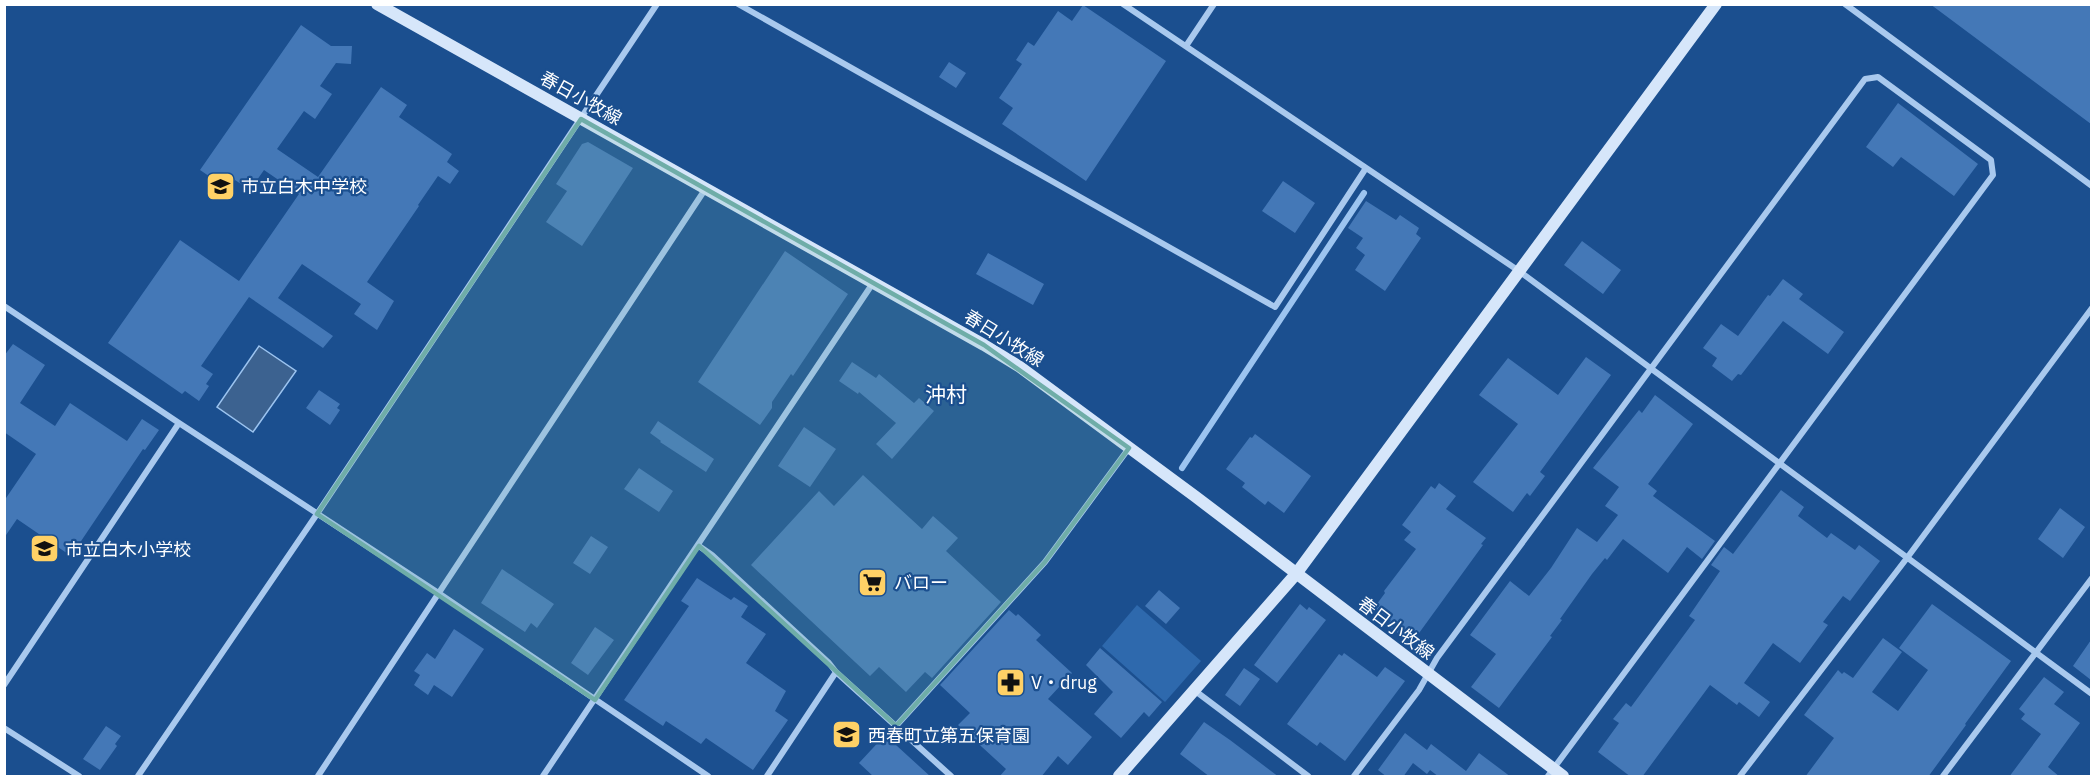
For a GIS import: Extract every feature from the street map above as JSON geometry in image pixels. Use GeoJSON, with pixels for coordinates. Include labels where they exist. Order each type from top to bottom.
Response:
{"type":"FeatureCollection","features":[{"type":"Feature","properties":{"kind":"main road","name":"春日小牧線"},"geometry":{"type":"LineString","coordinates":[[377,4],[1020,367],[1296,574],[1555,774]]}},
{"type":"Feature","properties":{"kind":"main road"},"geometry":{"type":"LineString","coordinates":[[1119,777],[1296,574],[1716,4]]}},
{"type":"Feature","properties":{"kind":"street"},"geometry":{"type":"LineString","coordinates":[[138,777],[317,514],[657,4]]}},
{"type":"Feature","properties":{"kind":"street"},"geometry":{"type":"LineString","coordinates":[[738,4],[1275,307],[1366,168]]}},
{"type":"Feature","properties":{"kind":"street"},"geometry":{"type":"LineString","coordinates":[[1123,4],[1519,271],[2091,694]]}},
{"type":"Feature","properties":{"kind":"street"},"geometry":{"type":"LineString","coordinates":[[1186,46],[1214,4]]}},
{"type":"Feature","properties":{"kind":"street"},"geometry":{"type":"LineString","coordinates":[[1845,4],[2091,186]]}},
{"type":"Feature","properties":{"kind":"street"},"geometry":{"type":"LineString","coordinates":[[1354,777],[1419,690],[1437,658],[1865,79],[1878,77],[1991,160],[1993,175],[1555,774]]}},
{"type":"Feature","properties":{"kind":"street"},"geometry":{"type":"LineString","coordinates":[[318,777],[706,188]]}},
{"type":"Feature","properties":{"kind":"street"},"geometry":{"type":"LineString","coordinates":[[543,777],[874,283]]}},
{"type":"Feature","properties":{"kind":"street"},"geometry":{"type":"LineString","coordinates":[[4,306],[440,594],[708,777]]}},
{"type":"Feature","properties":{"kind":"street"},"geometry":{"type":"LineString","coordinates":[[1740,777],[1907,558],[2091,308]]}},
{"type":"Feature","properties":{"kind":"street"},"geometry":{"type":"LineString","coordinates":[[4,685],[179,423]]}},
{"type":"Feature","properties":{"kind":"street"},"geometry":{"type":"LineString","coordinates":[[896,726],[1045,562],[1129,448]]}},
{"type":"Feature","properties":{"kind":"street"},"geometry":{"type":"LineString","coordinates":[[699,546],[712,555],[951,777]]}},
{"type":"Feature","properties":{"kind":"street"},"geometry":{"type":"LineString","coordinates":[[1943,777],[2091,578]]}},
{"type":"Feature","properties":{"kind":"street"},"geometry":{"type":"LineString","coordinates":[[767,777],[836,672]]}},
{"type":"Feature","properties":{"kind":"street"},"geometry":{"type":"LineString","coordinates":[[1194,690],[1308,777]]}},
{"type":"Feature","properties":{"kind":"street"},"geometry":{"type":"LineString","coordinates":[[4,728],[79,777]]}},
{"type":"Feature","properties":{"kind":"highlighted area"},"geometry":{"type":"Polygon","coordinates":[[[581,119],[984,345],[1129,448],[1045,562],[896,726],[699,546],[595,700],[317,514],[581,119]]]}},
{"type":"Feature","properties":{"kind":"shaded area"},"geometry":{"type":"Polygon","coordinates":[[[259,346],[296,371],[253,432],[217,407],[259,346]]]}},
{"type":"Feature","properties":{"kind":"shaded area"},"geometry":{"type":"Polygon","coordinates":[[[1137,605],[1201,661],[1165,702],[1102,646],[1137,605]]]}},
{"type":"Feature","properties":{"kind":"building"},"geometry":{"type":"Polygon","coordinates":[[[1930,4],[2091,4],[2091,124],[1930,4]]]}},
{"type":"Feature","properties":{"kind":"building"},"geometry":{"type":"Polygon","coordinates":[[[1083,5],[1166,61],[1086,181],[1002,124],[1013,108],[999,98],[1022,64],[1016,60],[1028,42],[1034,46],[1058,11],[1072,21],[1083,5]]]}},
{"type":"Feature","properties":{"kind":"building"},"geometry":{"type":"Polygon","coordinates":[[[301,25],[331,46],[352,46],[351,64],[336,63],[320,86],[332,94],[315,119],[304,111],[277,149],[318,177],[381,87],[407,105],[399,117],[452,154],[447,162],[459,171],[450,184],[438,176],[367,282],[394,301],[377,330],[354,314],[361,304],[302,264],[278,298],[333,336],[323,348],[249,297],[201,366],[213,374],[206,384],[209,386],[199,401],[185,391],[182,394],[108,343],[180,240],[239,281],[299,194],[264,170],[250,190],[235,180],[228,189],[200,170],[301,25]]]}},
{"type":"Feature","properties":{"kind":"building"},"geometry":{"type":"Polygon","coordinates":[[[949,62],[966,73],[956,88],[939,77],[949,62]]]}},
{"type":"Feature","properties":{"kind":"building"},"geometry":{"type":"Polygon","coordinates":[[[1898,103],[1978,164],[1954,196],[1901,157],[1893,167],[1866,147],[1898,103]]]}},
{"type":"Feature","properties":{"kind":"building"},"geometry":{"type":"Polygon","coordinates":[[[588,142],[633,168],[582,246],[546,222],[567,191],[556,184],[582,144],[588,142]]]}},
{"type":"Feature","properties":{"kind":"building"},"geometry":{"type":"Polygon","coordinates":[[[1283,181],[1315,203],[1295,233],[1262,211],[1283,181]]]}},
{"type":"Feature","properties":{"kind":"building"},"geometry":{"type":"Polygon","coordinates":[[[1366,201],[1396,220],[1400,215],[1419,228],[1416,234],[1421,238],[1385,291],[1355,270],[1365,255],[1356,248],[1363,238],[1348,228],[1366,201]]]}},
{"type":"Feature","properties":{"kind":"building"},"geometry":{"type":"Polygon","coordinates":[[[1582,241],[1621,270],[1603,294],[1564,265],[1582,241]]]}},
{"type":"Feature","properties":{"kind":"building"},"geometry":{"type":"Polygon","coordinates":[[[785,251],[848,294],[793,376],[791,374],[772,402],[772,408],[760,425],[698,382],[785,251]]]}},
{"type":"Feature","properties":{"kind":"building"},"geometry":{"type":"Polygon","coordinates":[[[988,253],[1044,284],[1033,305],[976,274],[988,253]]]}},
{"type":"Feature","properties":{"kind":"building"},"geometry":{"type":"Polygon","coordinates":[[[1783,279],[1803,294],[1799,299],[1844,332],[1828,354],[1783,321],[1741,375],[1738,374],[1732,381],[1712,366],[1717,358],[1703,348],[1721,324],[1738,336],[1768,295],[1770,296],[1783,279]]]}},
{"type":"Feature","properties":{"kind":"building"},"geometry":{"type":"Polygon","coordinates":[[[13,344],[45,365],[20,403],[55,426],[70,403],[127,441],[142,419],[159,430],[145,450],[143,449],[71,556],[17,519],[4,538],[4,501],[36,454],[4,432],[4,356],[13,344]]]}},
{"type":"Feature","properties":{"kind":"building"},"geometry":{"type":"Polygon","coordinates":[[[1586,357],[1611,375],[1540,472],[1545,476],[1530,496],[1527,493],[1513,512],[1473,482],[1518,424],[1479,395],[1508,358],[1558,395],[1586,357]]]}},
{"type":"Feature","properties":{"kind":"building"},"geometry":{"type":"Polygon","coordinates":[[[852,362],[876,378],[879,374],[914,403],[919,398],[934,411],[892,459],[876,444],[896,423],[859,392],[858,394],[839,381],[852,362]]]}},
{"type":"Feature","properties":{"kind":"building"},"geometry":{"type":"Polygon","coordinates":[[[319,390],[340,404],[337,408],[340,410],[330,425],[306,408],[319,390]]]}},
{"type":"Feature","properties":{"kind":"building"},"geometry":{"type":"Polygon","coordinates":[[[1655,395],[1693,424],[1648,484],[1657,491],[1653,496],[1715,541],[1702,559],[1687,547],[1668,573],[1623,539],[1607,560],[1605,558],[1592,574],[1560,619],[1562,620],[1550,636],[1552,637],[1499,708],[1471,687],[1496,654],[1470,635],[1510,581],[1529,596],[1551,568],[1577,528],[1597,542],[1618,515],[1605,506],[1619,487],[1593,468],[1639,410],[1642,413],[1655,395]]]}},
{"type":"Feature","properties":{"kind":"building"},"geometry":{"type":"Polygon","coordinates":[[[658,421],[714,459],[706,472],[650,433],[658,421]]]}},
{"type":"Feature","properties":{"kind":"building"},"geometry":{"type":"Polygon","coordinates":[[[804,427],[836,449],[810,487],[778,466],[804,427]]]}},
{"type":"Feature","properties":{"kind":"building"},"geometry":{"type":"Polygon","coordinates":[[[1255,434],[1311,476],[1284,513],[1268,501],[1265,505],[1242,487],[1245,483],[1226,469],[1250,437],[1252,438],[1255,434]]]}},
{"type":"Feature","properties":{"kind":"building"},"geometry":{"type":"Polygon","coordinates":[[[639,468],[673,491],[659,512],[624,489],[639,468]]]}},
{"type":"Feature","properties":{"kind":"building","name":"バロー"},"geometry":{"type":"Polygon","coordinates":[[[863,475],[922,529],[933,516],[958,538],[946,551],[1001,602],[932,678],[925,672],[906,692],[879,667],[870,676],[751,565],[819,491],[834,506],[863,475]]]}},
{"type":"Feature","properties":{"kind":"building"},"geometry":{"type":"Polygon","coordinates":[[[1439,483],[1456,496],[1446,509],[1486,538],[1414,640],[1412,638],[1409,641],[1387,625],[1391,620],[1374,608],[1416,549],[1404,540],[1411,532],[1402,525],[1431,486],[1435,489],[1439,483]]]}},
{"type":"Feature","properties":{"kind":"building"},"geometry":{"type":"Polygon","coordinates":[[[1781,490],[1804,507],[1798,516],[1827,538],[1831,533],[1855,550],[1859,545],[1880,561],[1850,601],[1843,596],[1823,622],[1828,625],[1800,663],[1773,643],[1744,683],[1770,702],[1759,717],[1739,702],[1737,705],[1710,685],[1642,777],[1631,777],[1598,752],[1619,723],[1613,719],[1626,703],[1631,707],[1695,620],[1689,616],[1720,571],[1711,565],[1724,547],[1733,554],[1781,490]]]}},
{"type":"Feature","properties":{"kind":"building"},"geometry":{"type":"Polygon","coordinates":[[[2060,508],[2085,527],[2063,558],[2038,539],[2060,508]]]}},
{"type":"Feature","properties":{"kind":"building"},"geometry":{"type":"Polygon","coordinates":[[[591,536],[608,547],[590,574],[573,563],[591,536]]]}},
{"type":"Feature","properties":{"kind":"building"},"geometry":{"type":"Polygon","coordinates":[[[502,569],[554,604],[537,628],[531,623],[525,632],[481,603],[502,569]]]}},
{"type":"Feature","properties":{"kind":"building"},"geometry":{"type":"Polygon","coordinates":[[[697,578],[731,600],[734,597],[748,606],[741,617],[766,634],[746,663],[786,691],[775,711],[788,720],[753,770],[706,738],[701,744],[666,721],[663,726],[624,700],[689,606],[681,601],[697,578]]]}},
{"type":"Feature","properties":{"kind":"building"},"geometry":{"type":"Polygon","coordinates":[[[1159,590],[1180,608],[1166,624],[1145,606],[1159,590]]]}},
{"type":"Feature","properties":{"kind":"building"},"geometry":{"type":"Polygon","coordinates":[[[1300,604],[1307,610],[1309,607],[1326,620],[1277,683],[1254,665],[1300,604]]]}},
{"type":"Feature","properties":{"kind":"building"},"geometry":{"type":"Polygon","coordinates":[[[1932,604],[2011,661],[1928,777],[1805,777],[1834,738],[1804,715],[1838,670],[1853,678],[1883,638],[1902,652],[1872,692],[1898,711],[1928,670],[1899,648],[1932,604]]]}},
{"type":"Feature","properties":{"kind":"building","name":"V・drug"},"geometry":{"type":"Polygon","coordinates":[[[1009,610],[1016,616],[1018,614],[1041,635],[1036,640],[1072,673],[1048,699],[1092,737],[1068,765],[1058,756],[1041,777],[999,777],[1006,769],[958,725],[970,713],[940,685],[1009,610]]]}},
{"type":"Feature","properties":{"kind":"building"},"geometry":{"type":"Polygon","coordinates":[[[595,627],[614,640],[588,675],[571,663],[595,627]]]}},
{"type":"Feature","properties":{"kind":"building"},"geometry":{"type":"Polygon","coordinates":[[[454,629],[484,649],[452,697],[434,685],[428,695],[414,685],[420,675],[414,671],[427,653],[435,659],[454,629]]]}},
{"type":"Feature","properties":{"kind":"building"},"geometry":{"type":"Polygon","coordinates":[[[2091,640],[2091,680],[2073,666],[2091,640]]]}},
{"type":"Feature","properties":{"kind":"building"},"geometry":{"type":"Polygon","coordinates":[[[1100,648],[1162,702],[1149,717],[1144,712],[1121,738],[1094,714],[1113,692],[1086,665],[1100,648]]]}},
{"type":"Feature","properties":{"kind":"building"},"geometry":{"type":"Polygon","coordinates":[[[1344,653],[1377,677],[1385,667],[1405,681],[1345,761],[1320,742],[1317,746],[1287,724],[1339,654],[1342,656],[1344,653]]]}},
{"type":"Feature","properties":{"kind":"building"},"geometry":{"type":"Polygon","coordinates":[[[1244,668],[1260,679],[1240,706],[1225,695],[1244,668]]]}},
{"type":"Feature","properties":{"kind":"building"},"geometry":{"type":"Polygon","coordinates":[[[2044,677],[2064,692],[2054,704],[2080,723],[2048,767],[2060,777],[2009,777],[2041,734],[2021,719],[2025,714],[2019,709],[2044,677]]]}},
{"type":"Feature","properties":{"kind":"building"},"geometry":{"type":"Polygon","coordinates":[[[1204,722],[1279,777],[1210,777],[1180,754],[1204,722]]]}},
{"type":"Feature","properties":{"kind":"building"},"geometry":{"type":"Polygon","coordinates":[[[106,726],[121,736],[115,744],[117,746],[100,770],[83,759],[106,726]]]}},
{"type":"Feature","properties":{"kind":"building"},"geometry":{"type":"Polygon","coordinates":[[[1405,733],[1427,750],[1431,744],[1466,771],[1479,753],[1511,777],[1439,777],[1430,770],[1427,774],[1413,763],[1403,777],[1387,777],[1378,770],[1405,733]]]}},
{"type":"Feature","properties":{"kind":"building"},"geometry":{"type":"Polygon","coordinates":[[[885,735],[931,777],[874,777],[859,763],[885,735]]]}},
{"type":"Feature","properties":{"kind":"waterway"},"geometry":{"type":"LineString","coordinates":[[1182,468],[1364,193]]}},
{"type":"Feature","properties":{"kind":"place","name":"市立白木中学校"},"geometry":{"type":"Point","coordinates":[220,186]}},
{"type":"Feature","properties":{"kind":"place","name":"市立白木小学校"},"geometry":{"type":"Point","coordinates":[44,549]}},
{"type":"Feature","properties":{"kind":"place","name":"バロー"},"geometry":{"type":"Point","coordinates":[873,582]}},
{"type":"Feature","properties":{"kind":"place","name":"V・drug"},"geometry":{"type":"Point","coordinates":[1010,682]}},
{"type":"Feature","properties":{"kind":"place","name":"西春町立第五保育園"},"geometry":{"type":"Point","coordinates":[847,735]}},
{"type":"Feature","properties":{"kind":"district","name":"沖村"},"geometry":{"type":"Point","coordinates":[946,394]}}]}
